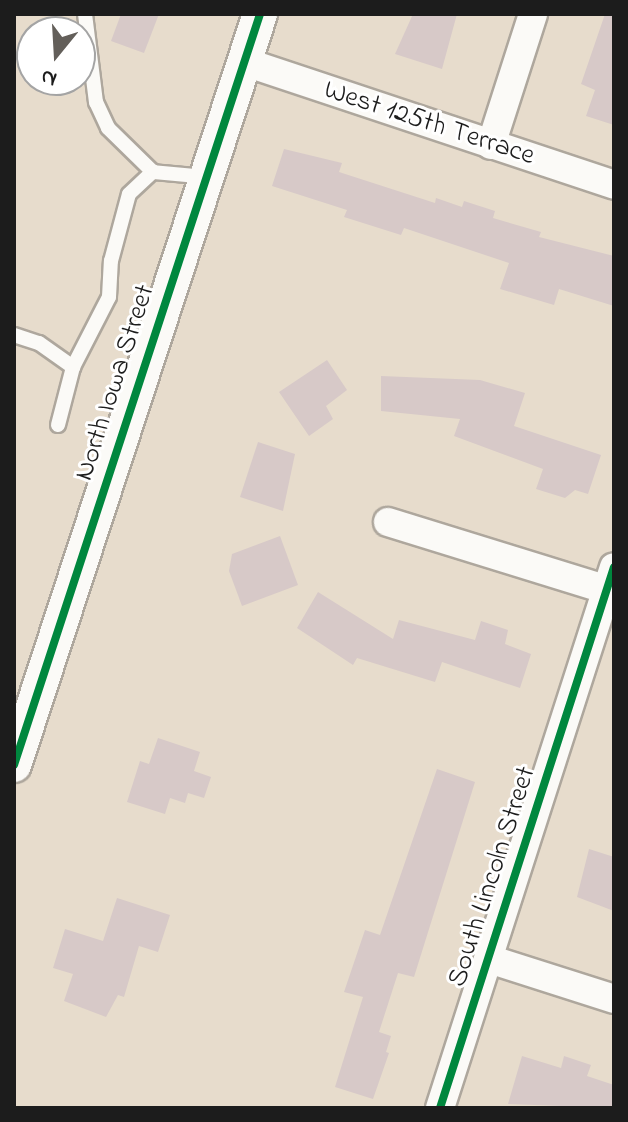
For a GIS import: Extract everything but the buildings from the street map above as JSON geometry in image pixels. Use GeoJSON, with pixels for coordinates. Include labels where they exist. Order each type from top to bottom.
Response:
{"type":"FeatureCollection","features":[{"type":"Feature","properties":{"kind":"street","name":"North Iowa Street"},"geometry":{"type":"LineString","coordinates":[[14,765],[260,14]]}},
{"type":"Feature","properties":{"kind":"street"},"geometry":{"type":"LineString","coordinates":[[491,145],[533,14]]}},
{"type":"Feature","properties":{"kind":"street","name":"West 125th Terrace"},"geometry":{"type":"LineString","coordinates":[[245,62],[614,185]]}},
{"type":"Feature","properties":{"kind":"street"},"geometry":{"type":"LineString","coordinates":[[388,522],[612,583]]}},
{"type":"Feature","properties":{"kind":"street","name":"South Lincoln Street"},"geometry":{"type":"LineString","coordinates":[[440,1108],[492,960],[612,583]]}},
{"type":"Feature","properties":{"kind":"street"},"geometry":{"type":"LineString","coordinates":[[492,960],[614,999]]}},
{"type":"Feature","properties":{"kind":"lane"},"geometry":{"type":"LineString","coordinates":[[85,14],[96,102],[108,128],[153,172],[207,177]]}},
{"type":"Feature","properties":{"kind":"lane"},"geometry":{"type":"LineString","coordinates":[[58,425],[73,367],[109,297],[111,261],[129,194],[153,172]]}},
{"type":"Feature","properties":{"kind":"lane"},"geometry":{"type":"LineString","coordinates":[[14,335],[39,343],[73,367]]}},
{"type":"Feature","properties":{"kind":"cycle path"},"geometry":{"type":"LineString","coordinates":[[14,765],[260,14]]}},
{"type":"Feature","properties":{"kind":"cycle path"},"geometry":{"type":"LineString","coordinates":[[440,1108],[614,567]]}}]}
